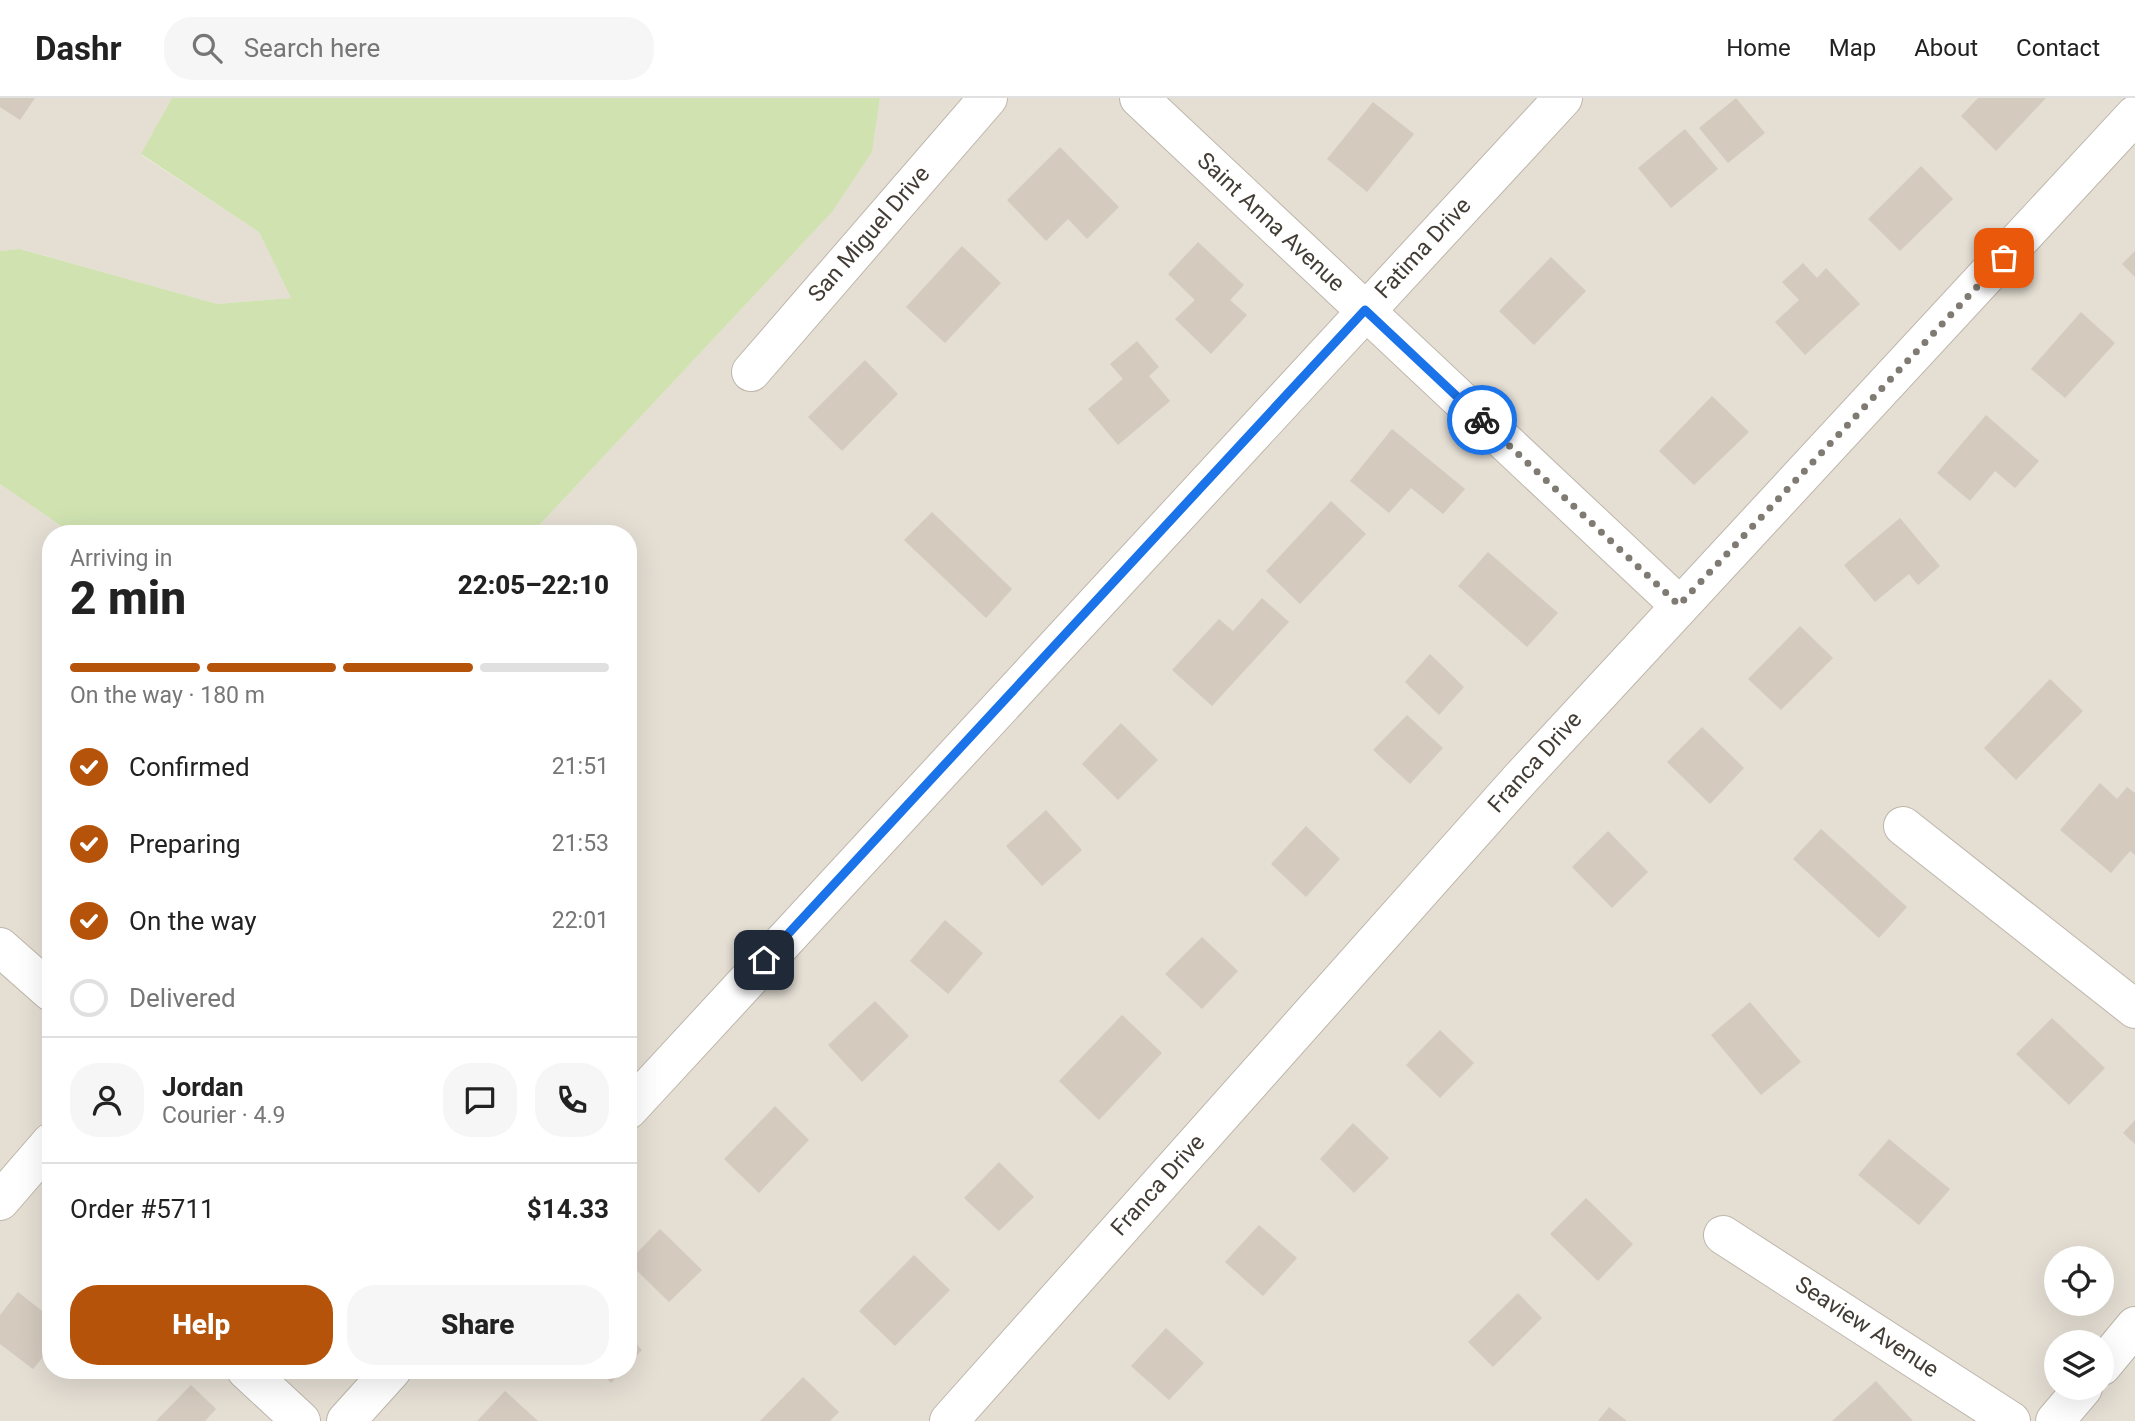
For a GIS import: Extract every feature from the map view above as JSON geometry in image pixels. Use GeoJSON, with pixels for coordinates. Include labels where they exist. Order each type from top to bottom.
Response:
{"type":"FeatureCollection","features":[{"type":"Feature","properties":{"kind":"street","name":"San Miguel Drive"},"geometry":{"type":"LineString","coordinates":[[751,372],[988,98]]}},
{"type":"Feature","properties":{"kind":"street","name":"Saint Anna Avenue"},"geometry":{"type":"LineString","coordinates":[[1139,98],[1679,605]]}},
{"type":"Feature","properties":{"kind":"street","name":"Fatima Drive"},"geometry":{"type":"LineString","coordinates":[[637,1100],[1563,98]]}},
{"type":"Feature","properties":{"kind":"street","name":"Franca Drive"},"geometry":{"type":"LineString","coordinates":[[949,1421],[1434,875],[1679,605],[2135,116]]}},
{"type":"Feature","properties":{"kind":"street"},"geometry":{"type":"LineString","coordinates":[[1903,825],[2135,1009]]}},
{"type":"Feature","properties":{"kind":"street"},"geometry":{"type":"LineString","coordinates":[[0,947],[42,984]]}},
{"type":"Feature","properties":{"kind":"street"},"geometry":{"type":"LineString","coordinates":[[0,1201],[42,1169]]}},
{"type":"Feature","properties":{"kind":"street","name":"Seaview Avenue"},"geometry":{"type":"LineString","coordinates":[[1723,1235],[2011,1421]]}},
{"type":"Feature","properties":{"kind":"street"},"geometry":{"type":"LineString","coordinates":[[2114,1351],[2135,1326]]}},
{"type":"Feature","properties":{"kind":"street"},"geometry":{"type":"LineString","coordinates":[[256,1379],[301,1421]]}},
{"type":"Feature","properties":{"kind":"street"},"geometry":{"type":"LineString","coordinates":[[346,1421],[384,1379]]}},
{"type":"Feature","properties":{"kind":"street"},"geometry":{"type":"LineString","coordinates":[[2055,1421],[2073,1400]]}},
{"type":"Feature","properties":{"kind":"shaded area"},"geometry":{"type":"Polygon","coordinates":[[[0,98],[172,98],[141,155],[259,232],[291,298],[217,304],[21,249],[0,251],[0,98]]]}},
{"type":"Feature","properties":{"kind":"shaded area"},"geometry":{"type":"Polygon","coordinates":[[[880,98],[2135,98],[2135,1421],[0,1421],[0,484],[60,525],[42,525],[42,1379],[637,1379],[637,525],[539,525],[832,212],[872,152],[880,98]]]}},
{"type":"Feature","properties":{"kind":"green space"},"geometry":{"type":"Polygon","coordinates":[[[172,98],[880,98],[872,152],[832,212],[539,525],[60,525],[0,484],[0,251],[20,249],[217,304],[291,298],[259,232],[141,154],[172,98]]]}},
{"type":"Feature","properties":{"kind":"building"},"geometry":{"type":"Polygon","coordinates":[[[0,98],[35,98],[20,120],[0,107],[0,98]]]}},
{"type":"Feature","properties":{"kind":"building"},"geometry":{"type":"Polygon","coordinates":[[[1736,98],[1765,133],[1728,163],[1699,128],[1736,98]]]}},
{"type":"Feature","properties":{"kind":"building"},"geometry":{"type":"Polygon","coordinates":[[[1978,98],[2046,98],[1996,151],[1961,116],[1978,98]]]}},
{"type":"Feature","properties":{"kind":"building"},"geometry":{"type":"Polygon","coordinates":[[[1373,102],[1414,134],[1367,192],[1327,159],[1373,102]]]}},
{"type":"Feature","properties":{"kind":"building"},"geometry":{"type":"Polygon","coordinates":[[[1685,129],[1718,169],[1671,208],[1638,168],[1685,129]]]}},
{"type":"Feature","properties":{"kind":"building"},"geometry":{"type":"Polygon","coordinates":[[[1060,147],[1119,207],[1087,239],[1068,219],[1046,241],[1007,200],[1060,147]]]}},
{"type":"Feature","properties":{"kind":"building"},"geometry":{"type":"Polygon","coordinates":[[[1921,166],[1953,199],[1900,251],[1868,219],[1921,166]]]}},
{"type":"Feature","properties":{"kind":"building"},"geometry":{"type":"Polygon","coordinates":[[[1198,242],[1244,285],[1230,300],[1247,315],[1211,354],[1175,319],[1195,300],[1168,274],[1198,242]]]}},
{"type":"Feature","properties":{"kind":"building"},"geometry":{"type":"Polygon","coordinates":[[[962,246],[1001,283],[945,343],[906,307],[962,246]]]}},
{"type":"Feature","properties":{"kind":"building"},"geometry":{"type":"Polygon","coordinates":[[[2135,251],[2135,277],[2122,264],[2135,251]]]}},
{"type":"Feature","properties":{"kind":"building"},"geometry":{"type":"Polygon","coordinates":[[[1551,257],[1586,291],[1534,345],[1499,311],[1551,257]]]}},
{"type":"Feature","properties":{"kind":"building"},"geometry":{"type":"Polygon","coordinates":[[[1803,263],[1817,278],[1826,268],[1860,304],[1805,355],[1775,322],[1799,300],[1782,282],[1803,263]]]}},
{"type":"Feature","properties":{"kind":"building"},"geometry":{"type":"Polygon","coordinates":[[[2081,312],[2115,343],[2065,398],[2031,369],[2081,312]]]}},
{"type":"Feature","properties":{"kind":"building"},"geometry":{"type":"Polygon","coordinates":[[[1137,341],[1159,367],[1149,376],[1170,401],[1118,445],[1088,409],[1123,379],[1110,364],[1137,341]]]}},
{"type":"Feature","properties":{"kind":"building"},"geometry":{"type":"Polygon","coordinates":[[[865,360],[898,394],[842,451],[808,417],[865,360]]]}},
{"type":"Feature","properties":{"kind":"building"},"geometry":{"type":"Polygon","coordinates":[[[1712,396],[1749,432],[1694,485],[1659,451],[1712,396]]]}},
{"type":"Feature","properties":{"kind":"building"},"geometry":{"type":"Polygon","coordinates":[[[1986,415],[2039,461],[2015,488],[1995,471],[1970,501],[1937,473],[1986,415]]]}},
{"type":"Feature","properties":{"kind":"building"},"geometry":{"type":"Polygon","coordinates":[[[1392,429],[1465,489],[1443,514],[1411,488],[1389,513],[1350,481],[1392,429]]]}},
{"type":"Feature","properties":{"kind":"building"},"geometry":{"type":"Polygon","coordinates":[[[1331,501],[1366,534],[1300,604],[1266,571],[1331,501]]]}},
{"type":"Feature","properties":{"kind":"building"},"geometry":{"type":"Polygon","coordinates":[[[932,512],[1012,589],[986,618],[904,540],[932,512]]]}},
{"type":"Feature","properties":{"kind":"building"},"geometry":{"type":"Polygon","coordinates":[[[1900,518],[1940,566],[1918,585],[1909,574],[1875,602],[1844,565],[1900,518]]]}},
{"type":"Feature","properties":{"kind":"building"},"geometry":{"type":"Polygon","coordinates":[[[1488,552],[1558,613],[1527,647],[1458,586],[1488,552]]]}},
{"type":"Feature","properties":{"kind":"building"},"geometry":{"type":"Polygon","coordinates":[[[1262,598],[1289,622],[1212,706],[1172,670],[1219,619],[1233,631],[1262,598]]]}},
{"type":"Feature","properties":{"kind":"building"},"geometry":{"type":"Polygon","coordinates":[[[1800,626],[1833,658],[1781,710],[1748,679],[1800,626]]]}},
{"type":"Feature","properties":{"kind":"building"},"geometry":{"type":"Polygon","coordinates":[[[1430,654],[1464,687],[1439,715],[1405,682],[1430,654]]]}},
{"type":"Feature","properties":{"kind":"building"},"geometry":{"type":"Polygon","coordinates":[[[2050,679],[2083,711],[2016,780],[1984,748],[2050,679]]]}},
{"type":"Feature","properties":{"kind":"building"},"geometry":{"type":"Polygon","coordinates":[[[1407,715],[1443,748],[1410,784],[1373,750],[1407,715]]]}},
{"type":"Feature","properties":{"kind":"building"},"geometry":{"type":"Polygon","coordinates":[[[1121,723],[1158,760],[1118,800],[1082,764],[1121,723]]]}},
{"type":"Feature","properties":{"kind":"building"},"geometry":{"type":"Polygon","coordinates":[[[1702,727],[1744,768],[1710,804],[1667,762],[1702,727]]]}},
{"type":"Feature","properties":{"kind":"building"},"geometry":{"type":"Polygon","coordinates":[[[2100,783],[2117,799],[2127,787],[2135,793],[2135,855],[2130,851],[2111,873],[2060,830],[2100,783]]]}},
{"type":"Feature","properties":{"kind":"building"},"geometry":{"type":"Polygon","coordinates":[[[1046,810],[1082,850],[1042,886],[1006,846],[1046,810]]]}},
{"type":"Feature","properties":{"kind":"building"},"geometry":{"type":"Polygon","coordinates":[[[1306,826],[1340,859],[1306,897],[1271,864],[1306,826]]]}},
{"type":"Feature","properties":{"kind":"building"},"geometry":{"type":"Polygon","coordinates":[[[1821,829],[1907,907],[1879,938],[1793,859],[1821,829]]]}},
{"type":"Feature","properties":{"kind":"building"},"geometry":{"type":"Polygon","coordinates":[[[1608,831],[1648,872],[1612,908],[1572,867],[1608,831]]]}},
{"type":"Feature","properties":{"kind":"building"},"geometry":{"type":"Polygon","coordinates":[[[945,920],[983,953],[948,994],[910,961],[945,920]]]}},
{"type":"Feature","properties":{"kind":"building"},"geometry":{"type":"Polygon","coordinates":[[[1202,937],[1238,971],[1202,1009],[1165,974],[1202,937]]]}},
{"type":"Feature","properties":{"kind":"building"},"geometry":{"type":"Polygon","coordinates":[[[875,1001],[909,1036],[862,1082],[828,1045],[875,1001]]]}},
{"type":"Feature","properties":{"kind":"building"},"geometry":{"type":"Polygon","coordinates":[[[1750,1002],[1801,1062],[1761,1095],[1711,1035],[1750,1002]]]}},
{"type":"Feature","properties":{"kind":"building"},"geometry":{"type":"Polygon","coordinates":[[[1122,1015],[1162,1053],[1099,1120],[1059,1081],[1122,1015]]]}},
{"type":"Feature","properties":{"kind":"building"},"geometry":{"type":"Polygon","coordinates":[[[2052,1018],[2105,1068],[2069,1105],[2016,1054],[2052,1018]]]}},
{"type":"Feature","properties":{"kind":"building"},"geometry":{"type":"Polygon","coordinates":[[[1440,1030],[1474,1063],[1440,1098],[1406,1065],[1440,1030]]]}},
{"type":"Feature","properties":{"kind":"building"},"geometry":{"type":"Polygon","coordinates":[[[775,1106],[809,1140],[759,1193],[724,1159],[775,1106]]]}},
{"type":"Feature","properties":{"kind":"building"},"geometry":{"type":"Polygon","coordinates":[[[2135,1120],[2135,1144],[2123,1133],[2135,1120]]]}},
{"type":"Feature","properties":{"kind":"building"},"geometry":{"type":"Polygon","coordinates":[[[1353,1123],[1389,1158],[1354,1193],[1320,1159],[1353,1123]]]}},
{"type":"Feature","properties":{"kind":"building"},"geometry":{"type":"Polygon","coordinates":[[[1889,1139],[1950,1189],[1919,1225],[1858,1175],[1889,1139]]]}},
{"type":"Feature","properties":{"kind":"building"},"geometry":{"type":"Polygon","coordinates":[[[999,1162],[1034,1197],[999,1231],[964,1198],[999,1162]]]}},
{"type":"Feature","properties":{"kind":"building"},"geometry":{"type":"Polygon","coordinates":[[[1586,1198],[1633,1244],[1598,1281],[1550,1234],[1586,1198]]]}},
{"type":"Feature","properties":{"kind":"building"},"geometry":{"type":"Polygon","coordinates":[[[1259,1225],[1297,1258],[1263,1296],[1225,1262],[1259,1225]]]}},
{"type":"Feature","properties":{"kind":"building"},"geometry":{"type":"Polygon","coordinates":[[[660,1229],[702,1270],[669,1302],[637,1271],[637,1253],[660,1229]]]}},
{"type":"Feature","properties":{"kind":"building"},"geometry":{"type":"Polygon","coordinates":[[[914,1255],[950,1290],[895,1346],[859,1311],[914,1255]]]}},
{"type":"Feature","properties":{"kind":"building"},"geometry":{"type":"Polygon","coordinates":[[[18,1292],[42,1311],[42,1358],[33,1369],[0,1344],[0,1315],[18,1292]]]}},
{"type":"Feature","properties":{"kind":"building"},"geometry":{"type":"Polygon","coordinates":[[[1518,1293],[1542,1318],[1493,1367],[1468,1342],[1518,1293]]]}},
{"type":"Feature","properties":{"kind":"building"},"geometry":{"type":"Polygon","coordinates":[[[1166,1328],[1204,1363],[1169,1400],[1131,1366],[1166,1328]]]}},
{"type":"Feature","properties":{"kind":"building"},"geometry":{"type":"Polygon","coordinates":[[[803,1377],[839,1412],[830,1421],[760,1421],[803,1377]]]}},
{"type":"Feature","properties":{"kind":"building"},"geometry":{"type":"Polygon","coordinates":[[[1876,1381],[1913,1421],[1832,1421],[1876,1381]]]}},
{"type":"Feature","properties":{"kind":"building"},"geometry":{"type":"Polygon","coordinates":[[[191,1385],[216,1409],[205,1421],[156,1421],[191,1385]]]}},
{"type":"Feature","properties":{"kind":"building"},"geometry":{"type":"Polygon","coordinates":[[[505,1391],[538,1421],[477,1421],[505,1391]]]}},
{"type":"Feature","properties":{"kind":"building"},"geometry":{"type":"Polygon","coordinates":[[[1609,1407],[1627,1421],[1598,1421],[1609,1407]]]}},
{"type":"Feature","properties":{"kind":"way so far"},"geometry":{"type":"LineString","coordinates":[[1482,420],[1679,605],[2004,258]]}},
{"type":"Feature","properties":{"kind":"route"},"geometry":{"type":"LineString","coordinates":[[764,960],[1365,310],[1482,420]]}}]}
